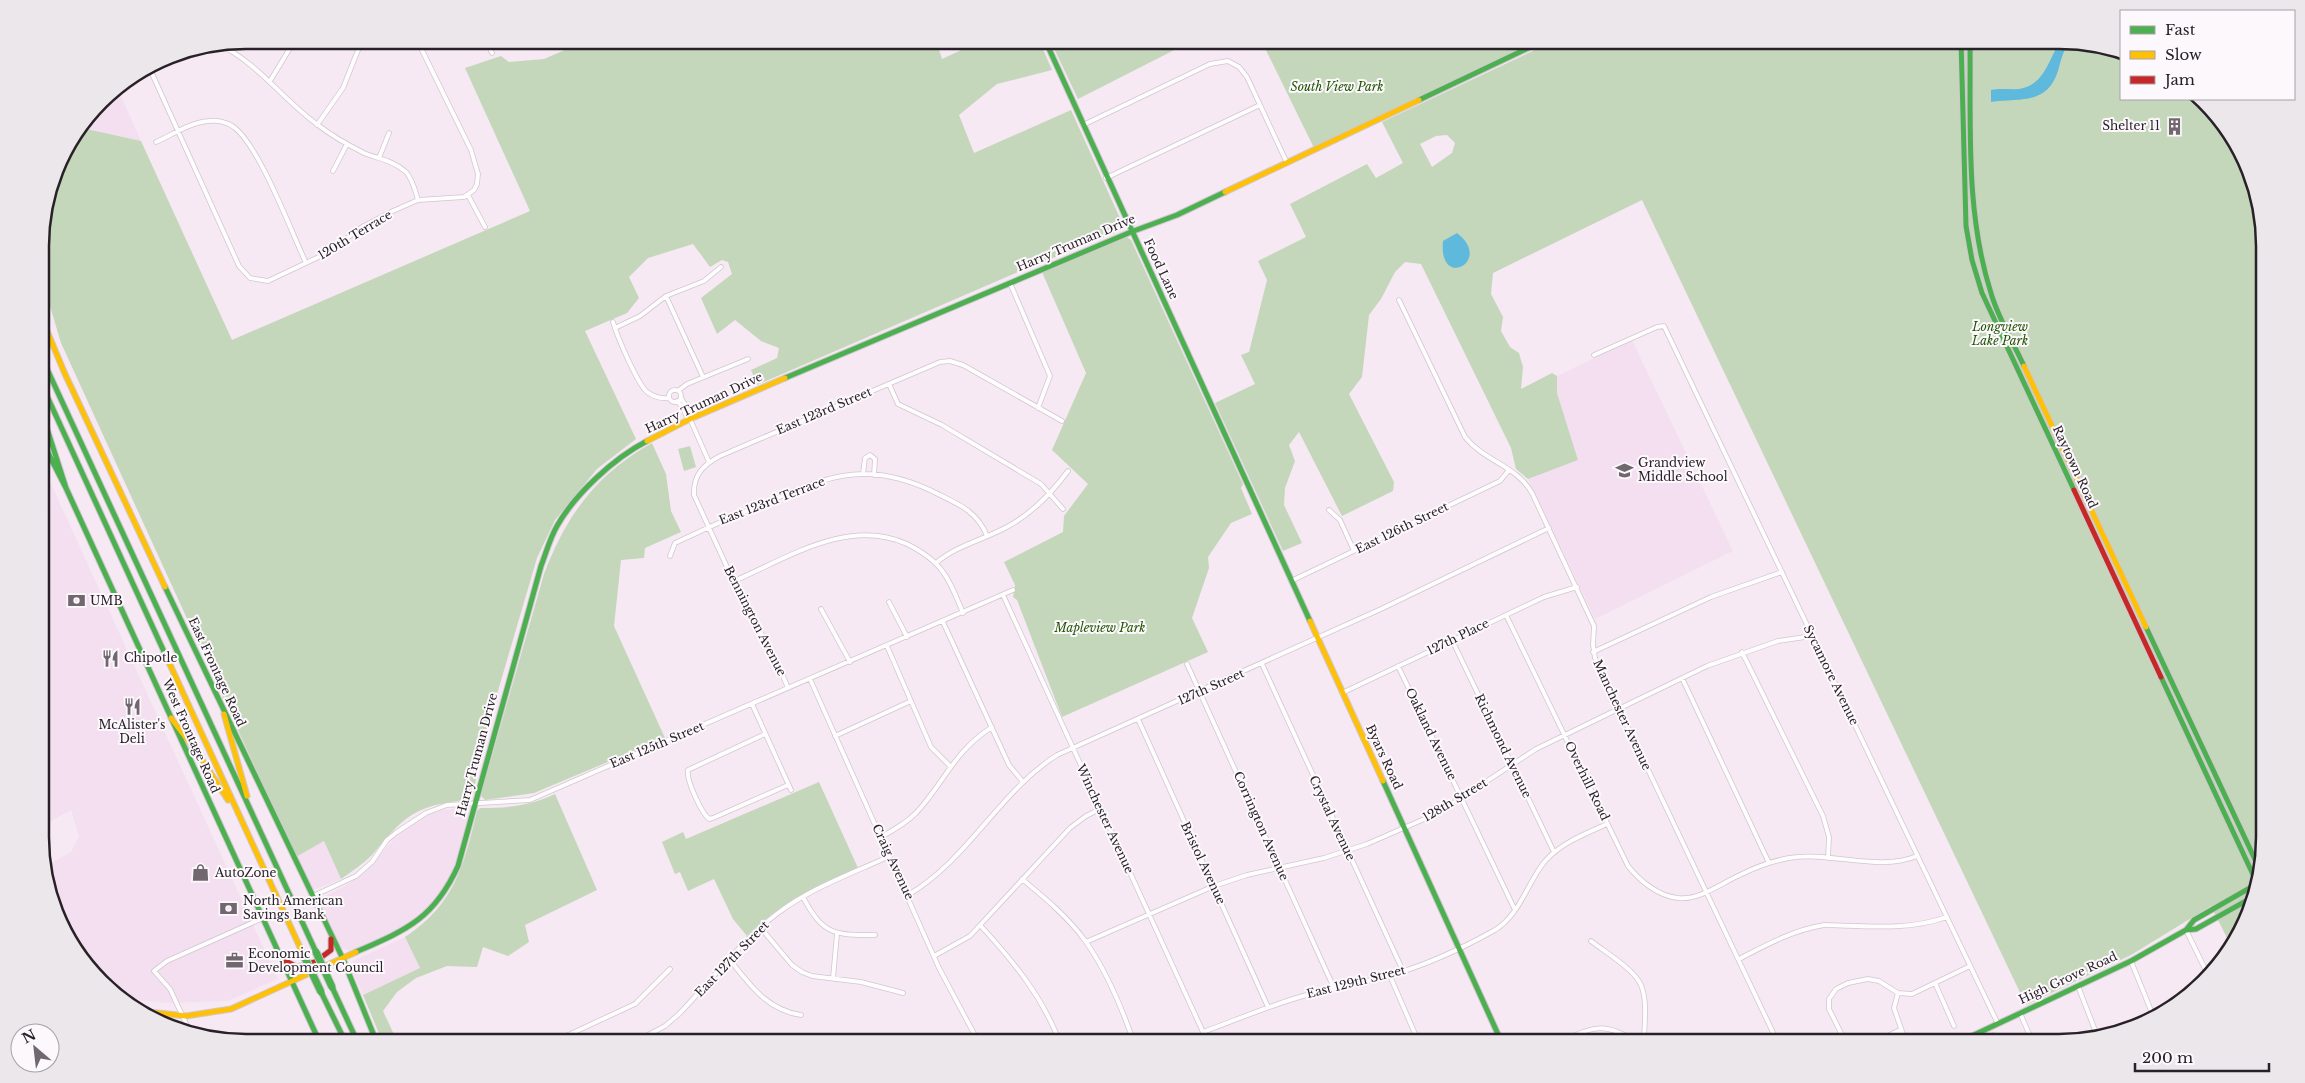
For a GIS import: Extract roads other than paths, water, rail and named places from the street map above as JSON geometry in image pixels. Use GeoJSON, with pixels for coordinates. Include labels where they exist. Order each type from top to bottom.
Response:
{"type":"FeatureCollection","features":[{"type":"Feature","properties":{"kind":"main road","name":"Food Lane"},"geometry":{"type":"LineString","coordinates":[[1049,49],[1082,126],[1246,481]]}},
{"type":"Feature","properties":{"kind":"main road","name":"Harry Truman Drive"},"geometry":{"type":"LineString","coordinates":[[164,1016],[208,1015],[232,1009],[407,929],[436,904],[450,884],[458,866],[541,566],[557,526],[592,481],[630,450],[691,419],[1131,232],[1177,215],[1526,49]]}},
{"type":"Feature","properties":{"kind":"main road","name":"Raytown Road"},"geometry":{"type":"LineString","coordinates":[[1961,49],[1966,226],[1972,260],[1982,293],[2253,874]]}},
{"type":"Feature","properties":{"kind":"main road","name":"Raytown Road"},"geometry":{"type":"LineString","coordinates":[[1970,49],[1975,223],[1981,262],[1991,295],[2255,860]]}},
{"type":"Feature","properties":{"kind":"main road","name":"East Frontage Road"},"geometry":{"type":"LineString","coordinates":[[49,336],[224,714],[311,897],[343,959],[374,1034]]}},
{"type":"Feature","properties":{"kind":"main road"},"geometry":{"type":"LineString","coordinates":[[49,373],[354,1034]]}},
{"type":"Feature","properties":{"kind":"main road"},"geometry":{"type":"LineString","coordinates":[[49,400],[239,816],[342,1034]]}},
{"type":"Feature","properties":{"kind":"main road"},"geometry":{"type":"LineString","coordinates":[[49,435],[66,488]]}},
{"type":"Feature","properties":{"kind":"main road","name":"West Frontage Road"},"geometry":{"type":"LineString","coordinates":[[49,455],[66,488],[316,1034]]}},
{"type":"Feature","properties":{"kind":"main road","name":"Byars Road"},"geometry":{"type":"LineString","coordinates":[[1246,481],[1498,1034]]}},
{"type":"Feature","properties":{"kind":"main road"},"geometry":{"type":"LineString","coordinates":[[224,714],[226,728],[244,779],[248,804]]}},
{"type":"Feature","properties":{"kind":"main road"},"geometry":{"type":"LineString","coordinates":[[171,718],[199,755],[239,816]]}},
{"type":"Feature","properties":{"kind":"main road"},"geometry":{"type":"LineString","coordinates":[[2250,848],[2256,854]]}},
{"type":"Feature","properties":{"kind":"main road","name":"High Grove Road"},"geometry":{"type":"LineString","coordinates":[[1976,1034],[2131,961],[2186,930],[2194,920],[2250,889]]}},
{"type":"Feature","properties":{"kind":"main road","name":"High Grove Road"},"geometry":{"type":"LineString","coordinates":[[2186,930],[2196,929],[2246,902]]}},
{"type":"Feature","properties":{"kind":"main road"},"geometry":{"type":"LineString","coordinates":[[282,959],[296,967],[327,955],[331,950],[331,936]]}},
{"type":"Feature","properties":{"kind":"street"},"geometry":{"type":"LineString","coordinates":[[230,49],[270,80],[292,104],[317,125],[347,144],[397,165],[413,183],[418,200]]}},
{"type":"Feature","properties":{"kind":"street"},"geometry":{"type":"LineString","coordinates":[[270,80],[289,49]]}},
{"type":"Feature","properties":{"kind":"street"},"geometry":{"type":"LineString","coordinates":[[317,125],[343,88],[358,49]]}},
{"type":"Feature","properties":{"kind":"street"},"geometry":{"type":"LineString","coordinates":[[421,49],[476,161],[477,184],[468,196],[485,227]]}},
{"type":"Feature","properties":{"kind":"street"},"geometry":{"type":"LineString","coordinates":[[490,49],[492,53]]}},
{"type":"Feature","properties":{"kind":"street"},"geometry":{"type":"LineString","coordinates":[[1082,126],[1210,64],[1224,61],[1232,62],[1247,77],[1287,163]]}},
{"type":"Feature","properties":{"kind":"street"},"geometry":{"type":"LineString","coordinates":[[152,73],[178,132]]}},
{"type":"Feature","properties":{"kind":"street"},"geometry":{"type":"LineString","coordinates":[[1106,178],[1260,105]]}},
{"type":"Feature","properties":{"kind":"street"},"geometry":{"type":"LineString","coordinates":[[156,142],[196,124],[209,121],[222,122],[234,127],[258,159],[306,263]]}},
{"type":"Feature","properties":{"kind":"street","name":"120th Terrace"},"geometry":{"type":"LineString","coordinates":[[178,132],[244,273],[261,281],[268,281],[327,253],[370,222],[418,200],[468,196]]}},
{"type":"Feature","properties":{"kind":"street"},"geometry":{"type":"LineString","coordinates":[[379,158],[389,133]]}},
{"type":"Feature","properties":{"kind":"street"},"geometry":{"type":"LineString","coordinates":[[333,171],[347,144]]}},
{"type":"Feature","properties":{"kind":"street"},"geometry":{"type":"LineString","coordinates":[[615,328],[640,316],[666,296],[704,281],[721,267]]}},
{"type":"Feature","properties":{"kind":"street"},"geometry":{"type":"LineString","coordinates":[[1010,283],[1050,376],[1038,408],[1062,422]]}},
{"type":"Feature","properties":{"kind":"street"},"geometry":{"type":"LineString","coordinates":[[666,296],[703,377]]}},
{"type":"Feature","properties":{"kind":"street","name":"Manchester Avenue"},"geometry":{"type":"LineString","coordinates":[[1399,300],[1465,437],[1478,450],[1522,478],[1528,485],[1594,626],[1593,652],[1774,1034]]}},
{"type":"Feature","properties":{"kind":"street"},"geometry":{"type":"LineString","coordinates":[[613,322],[641,384],[653,396],[669,398],[674,402],[679,400]]}},
{"type":"Feature","properties":{"kind":"street","name":"Sycamore Avenue"},"geometry":{"type":"LineString","coordinates":[[1594,355],[1657,327],[1664,326],[1998,1024]]}},
{"type":"Feature","properties":{"kind":"street"},"geometry":{"type":"LineString","coordinates":[[669,398],[671,391],[679,390],[703,377],[748,359]]}},
{"type":"Feature","properties":{"kind":"street","name":"East 123rd Street"},"geometry":{"type":"LineString","coordinates":[[709,462],[940,362],[963,365],[1038,408]]}},
{"type":"Feature","properties":{"kind":"street"},"geometry":{"type":"LineString","coordinates":[[889,384],[898,404],[942,425],[1041,484],[1063,509]]}},
{"type":"Feature","properties":{"kind":"street"},"geometry":{"type":"LineString","coordinates":[[679,390],[679,400],[691,419],[709,462]]}},
{"type":"Feature","properties":{"kind":"street"},"geometry":{"type":"LineString","coordinates":[[863,474],[865,458],[870,455],[874,459],[874,475]]}},
{"type":"Feature","properties":{"kind":"street","name":"Bennington Avenue"},"geometry":{"type":"LineString","coordinates":[[709,462],[699,472],[694,486],[694,495],[754,623],[775,657],[788,688]]}},
{"type":"Feature","properties":{"kind":"street","name":"East 126th Street"},"geometry":{"type":"LineString","coordinates":[[1291,581],[1500,481],[1509,470]]}},
{"type":"Feature","properties":{"kind":"street"},"geometry":{"type":"LineString","coordinates":[[936,563],[955,550],[1019,520],[1050,492],[1068,471]]}},
{"type":"Feature","properties":{"kind":"street","name":"East 123rd Terrace"},"geometry":{"type":"LineString","coordinates":[[670,556],[675,543],[709,526],[812,483],[863,474],[914,483],[964,507],[979,519],[987,536]]}},
{"type":"Feature","properties":{"kind":"street"},"geometry":{"type":"LineString","coordinates":[[1329,510],[1340,520],[1354,551]]}},
{"type":"Feature","properties":{"kind":"street","name":"127th Street"},"geometry":{"type":"LineString","coordinates":[[908,895],[937,875],[1023,782],[1043,764],[1072,747],[1317,639],[1549,528]]}},
{"type":"Feature","properties":{"kind":"street"},"geometry":{"type":"LineString","coordinates":[[734,581],[828,540],[852,535],[875,535],[896,540],[917,549],[936,563],[950,584],[963,613]]}},
{"type":"Feature","properties":{"kind":"street"},"geometry":{"type":"LineString","coordinates":[[1593,652],[1710,597],[1782,572]]}},
{"type":"Feature","properties":{"kind":"street","name":"127th Place"},"geometry":{"type":"LineString","coordinates":[[1342,693],[1544,597],[1577,587]]}},
{"type":"Feature","properties":{"kind":"street","name":"East 125th Street"},"geometry":{"type":"LineString","coordinates":[[311,897],[356,876],[372,862],[387,840],[410,822],[446,806],[530,800],[1013,590]]}},
{"type":"Feature","properties":{"kind":"street","name":"Winchester Avenue"},"geometry":{"type":"LineString","coordinates":[[1003,595],[1204,1032]]}},
{"type":"Feature","properties":{"kind":"street"},"geometry":{"type":"LineString","coordinates":[[889,602],[908,637]]}},
{"type":"Feature","properties":{"kind":"street"},"geometry":{"type":"LineString","coordinates":[[821,609],[850,662]]}},
{"type":"Feature","properties":{"kind":"street","name":"Overhill Road"},"geometry":{"type":"LineString","coordinates":[[1506,615],[1628,866],[1649,886],[1667,896],[1679,899],[1692,897],[1769,863],[1794,857],[1899,862],[1918,856]]}},
{"type":"Feature","properties":{"kind":"street"},"geometry":{"type":"LineString","coordinates":[[943,622],[1009,765],[1023,782]]}},
{"type":"Feature","properties":{"kind":"street","name":"128th Street"},"geometry":{"type":"LineString","coordinates":[[1086,942],[1214,886],[1280,866],[1348,851],[1405,828],[1462,799],[1512,764],[1564,735],[1682,678],[1742,652],[1778,641],[1812,636]]}},
{"type":"Feature","properties":{"kind":"street","name":"Richmond Avenue"},"geometry":{"type":"LineString","coordinates":[[1452,640],[1554,852]]}},
{"type":"Feature","properties":{"kind":"street"},"geometry":{"type":"LineString","coordinates":[[887,646],[932,747],[950,766]]}},
{"type":"Feature","properties":{"kind":"street"},"geometry":{"type":"LineString","coordinates":[[1742,652],[1823,816],[1829,836],[1828,858]]}},
{"type":"Feature","properties":{"kind":"street","name":"Corrington Avenue"},"geometry":{"type":"LineString","coordinates":[[1187,664],[1334,988]]}},
{"type":"Feature","properties":{"kind":"street","name":"Crystal Avenue"},"geometry":{"type":"LineString","coordinates":[[1262,664],[1403,971]]}},
{"type":"Feature","properties":{"kind":"street","name":"Oakland Avenue"},"geometry":{"type":"LineString","coordinates":[[1398,666],[1515,910]]}},
{"type":"Feature","properties":{"kind":"street"},"geometry":{"type":"LineString","coordinates":[[1682,678],[1769,863]]}},
{"type":"Feature","properties":{"kind":"street","name":"Craig Avenue"},"geometry":{"type":"LineString","coordinates":[[810,679],[934,956],[974,1034]]}},
{"type":"Feature","properties":{"kind":"street"},"geometry":{"type":"LineString","coordinates":[[835,736],[911,701]]}},
{"type":"Feature","properties":{"kind":"street"},"geometry":{"type":"LineString","coordinates":[[752,704],[791,790]]}},
{"type":"Feature","properties":{"kind":"street","name":"Bristol Avenue"},"geometry":{"type":"LineString","coordinates":[[1138,719],[1268,1007]]}},
{"type":"Feature","properties":{"kind":"street"},"geometry":{"type":"LineString","coordinates":[[881,837],[898,828],[914,814],[968,745],[992,727]]}},
{"type":"Feature","properties":{"kind":"street"},"geometry":{"type":"LineString","coordinates":[[765,734],[688,770],[688,778],[704,814],[708,819],[788,785]]}},
{"type":"Feature","properties":{"kind":"street"},"geometry":{"type":"LineString","coordinates":[[934,956],[961,942],[980,925],[1070,828],[1086,816],[1100,809]]}},
{"type":"Feature","properties":{"kind":"street","name":"East 129th Street"},"geometry":{"type":"LineString","coordinates":[[1204,1032],[1268,1007],[1334,988],[1390,976],[1460,949],[1497,928],[1515,910],[1536,873],[1554,852],[1573,839],[1607,824]]}},
{"type":"Feature","properties":{"kind":"street","name":"East 127th Street"},"geometry":{"type":"LineString","coordinates":[[650,1034],[665,1026],[680,1014],[760,928],[777,913],[804,897],[890,856]]}},
{"type":"Feature","properties":{"kind":"street"},"geometry":{"type":"LineString","coordinates":[[1022,880],[1055,907],[1086,942],[1123,1011],[1131,1034]]}},
{"type":"Feature","properties":{"kind":"street"},"geometry":{"type":"LineString","coordinates":[[804,897],[817,921],[837,934],[875,935]]}},
{"type":"Feature","properties":{"kind":"street"},"geometry":{"type":"LineString","coordinates":[[1738,959],[1790,934],[1811,927],[1824,925],[1911,927],[1947,917]]}},
{"type":"Feature","properties":{"kind":"street"},"geometry":{"type":"LineString","coordinates":[[187,1026],[170,989],[154,971],[167,961],[263,918]]}},
{"type":"Feature","properties":{"kind":"street"},"geometry":{"type":"LineString","coordinates":[[980,925],[1014,962],[1028,982],[1041,1002],[1056,1034]]}},
{"type":"Feature","properties":{"kind":"street"},"geometry":{"type":"LineString","coordinates":[[760,928],[792,965],[802,972],[812,976],[861,982],[902,993]]}},
{"type":"Feature","properties":{"kind":"street"},"geometry":{"type":"LineString","coordinates":[[2186,930],[2205,969]]}},
{"type":"Feature","properties":{"kind":"street"},"geometry":{"type":"LineString","coordinates":[[833,978],[837,934]]}},
{"type":"Feature","properties":{"kind":"street"},"geometry":{"type":"LineString","coordinates":[[1592,941],[1634,975],[1640,983],[1644,994],[1644,1034]]}},
{"type":"Feature","properties":{"kind":"street"},"geometry":{"type":"LineString","coordinates":[[730,960],[761,998],[791,1014],[801,1015]]}},
{"type":"Feature","properties":{"kind":"street"},"geometry":{"type":"LineString","coordinates":[[2131,961],[2151,1011]]}},
{"type":"Feature","properties":{"kind":"street"},"geometry":{"type":"LineString","coordinates":[[1842,1034],[1829,1009],[1829,999],[1836,989],[1848,983],[1868,979],[1879,981],[1898,993],[1912,994],[1970,966]]}},
{"type":"Feature","properties":{"kind":"street"},"geometry":{"type":"LineString","coordinates":[[570,1034],[635,1004],[670,969]]}},
{"type":"Feature","properties":{"kind":"street"},"geometry":{"type":"LineString","coordinates":[[1390,976],[1415,1034]]}},
{"type":"Feature","properties":{"kind":"street"},"geometry":{"type":"LineString","coordinates":[[1935,983],[1954,1026]]}},
{"type":"Feature","properties":{"kind":"street"},"geometry":{"type":"LineString","coordinates":[[2078,986],[2095,1031]]}},
{"type":"Feature","properties":{"kind":"street"},"geometry":{"type":"LineString","coordinates":[[1898,993],[1894,1008],[1902,1034]]}},
{"type":"Feature","properties":{"kind":"street"},"geometry":{"type":"LineString","coordinates":[[2020,1013],[2029,1034]]}},
{"type":"Feature","properties":{"kind":"street"},"geometry":{"type":"LineString","coordinates":[[1579,1034],[1588,1030],[1609,1028],[1624,1034]]}},
{"type":"Feature","properties":{"kind":"street"},"geometry":{"type":"LineString","coordinates":[[1891,1034],[1900,1030]]}},
{"type":"Feature","properties":{"kind":"water"},"geometry":{"type":"Polygon","coordinates":[[[2056,49],[2066,49],[2053,82],[2040,95],[2032,98],[1991,102],[1991,90],[2028,87],[2045,70],[2056,49]]]}},
{"type":"Feature","properties":{"kind":"water"},"geometry":{"type":"Polygon","coordinates":[[[1457,233],[1467,243],[1470,253],[1468,261],[1462,266],[1455,268],[1448,265],[1444,256],[1443,241],[1457,233]]]}},
{"type":"Feature","properties":{"kind":"place","name":"Shelter 11"},"geometry":{"type":"Point","coordinates":[2174,126]}},
{"type":"Feature","properties":{"kind":"place","name":"Grandview Middle School"},"geometry":{"type":"Point","coordinates":[1624,470]}},
{"type":"Feature","properties":{"kind":"place","name":"UMB"},"geometry":{"type":"Point","coordinates":[76,601]}},
{"type":"Feature","properties":{"kind":"place","name":"Chipotle"},"geometry":{"type":"Point","coordinates":[110,658]}},
{"type":"Feature","properties":{"kind":"place","name":"McAlister's Deli"},"geometry":{"type":"Point","coordinates":[132,706]}},
{"type":"Feature","properties":{"kind":"place","name":"AutoZone"},"geometry":{"type":"Point","coordinates":[201,873]}},
{"type":"Feature","properties":{"kind":"place","name":"North American Savings Bank"},"geometry":{"type":"Point","coordinates":[229,908]}},
{"type":"Feature","properties":{"kind":"place","name":"Economic Development Council"},"geometry":{"type":"Point","coordinates":[234,961]}},
{"type":"Feature","properties":{"kind":"park label","name":"South View Park"},"geometry":{"type":"Point","coordinates":[1337,87]}},
{"type":"Feature","properties":{"kind":"park label","name":"Longview Lake Park"},"geometry":{"type":"Point","coordinates":[2000,334]}},
{"type":"Feature","properties":{"kind":"park label","name":"Mapleview Park"},"geometry":{"type":"Point","coordinates":[1100,628]}}]}
